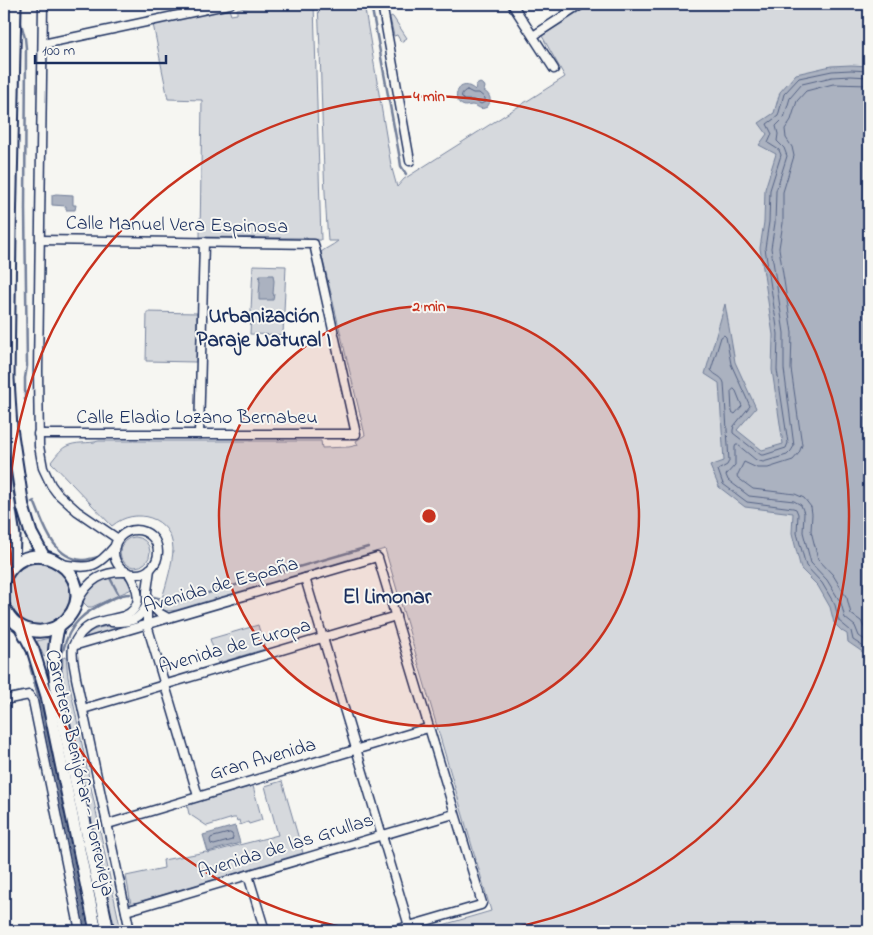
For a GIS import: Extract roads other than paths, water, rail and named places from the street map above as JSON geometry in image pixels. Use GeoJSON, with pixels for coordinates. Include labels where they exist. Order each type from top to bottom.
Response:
{"type":"FeatureCollection","features":[{"type":"Feature","properties":{"kind":"main road"},"geometry":{"type":"LineString","coordinates":[[15,4],[8,379],[11,428],[24,507],[31,533],[44,557]]}},
{"type":"Feature","properties":{"kind":"main road"},"geometry":{"type":"LineString","coordinates":[[4,471],[14,536],[13,566]]}},
{"type":"Feature","properties":{"kind":"main road"},"geometry":{"type":"LineString","coordinates":[[4,580],[18,562],[31,557],[44,557],[53,559],[69,572],[76,592],[75,603],[69,616],[54,628],[43,631],[31,631],[20,626],[5,613]]}},
{"type":"Feature","properties":{"kind":"main road","name":"Carretera Benijófar - Torrevieja"},"geometry":{"type":"LineString","coordinates":[[60,625],[53,657],[57,693],[108,931]]}},
{"type":"Feature","properties":{"kind":"main road","name":"Carretera Benijófar - Torrevieja"},"geometry":{"type":"LineString","coordinates":[[20,626],[33,650],[47,696],[96,931]]}},
{"type":"Feature","properties":{"kind":"street"},"geometry":{"type":"LineString","coordinates":[[43,4],[38,434],[40,458],[51,485],[69,505],[116,543]]}},
{"type":"Feature","properties":{"kind":"street"},"geometry":{"type":"LineString","coordinates":[[43,44],[230,4]]}},
{"type":"Feature","properties":{"kind":"street"},"geometry":{"type":"LineString","coordinates":[[382,4],[410,161]]}},
{"type":"Feature","properties":{"kind":"street"},"geometry":{"type":"LineString","coordinates":[[512,4],[554,69]]}},
{"type":"Feature","properties":{"kind":"street"},"geometry":{"type":"LineString","coordinates":[[532,36],[582,4]]}},
{"type":"Feature","properties":{"kind":"street","name":"Calle Manuel Vera Espinosa"},"geometry":{"type":"LineString","coordinates":[[40,240],[314,244],[356,434]]}},
{"type":"Feature","properties":{"kind":"street"},"geometry":{"type":"LineString","coordinates":[[199,434],[204,242]]}},
{"type":"Feature","properties":{"kind":"street","name":"Calle Eladio Lozano Bernabeu"},"geometry":{"type":"LineString","coordinates":[[38,434],[356,434]]}},
{"type":"Feature","properties":{"kind":"street"},"geometry":{"type":"LineString","coordinates":[[61,564],[79,567],[95,565],[101,561],[122,535],[134,530],[146,533],[155,541],[158,553],[157,559],[150,569],[147,591],[147,625],[198,796]]}},
{"type":"Feature","properties":{"kind":"street"},"geometry":{"type":"LineString","coordinates":[[116,543],[114,551],[116,561],[121,569],[127,573],[137,589],[136,606],[126,615],[95,623],[85,629],[77,638],[72,654],[130,931]]}},
{"type":"Feature","properties":{"kind":"street","name":"Avenida de España"},"geometry":{"type":"LineString","coordinates":[[74,646],[377,557],[396,616]]}},
{"type":"Feature","properties":{"kind":"street"},"geometry":{"type":"LineString","coordinates":[[75,603],[84,589],[98,577],[110,573],[140,574],[150,569]]}},
{"type":"Feature","properties":{"kind":"street"},"geometry":{"type":"LineString","coordinates":[[305,578],[409,926]]}},
{"type":"Feature","properties":{"kind":"street"},"geometry":{"type":"LineString","coordinates":[[148,602],[159,613],[168,618]]}},
{"type":"Feature","properties":{"kind":"street"},"geometry":{"type":"LineString","coordinates":[[102,622],[133,620],[142,614],[148,602]]}},
{"type":"Feature","properties":{"kind":"street"},"geometry":{"type":"LineString","coordinates":[[392,931],[482,904],[396,616]]}},
{"type":"Feature","properties":{"kind":"street","name":"Avenida de Europa"},"geometry":{"type":"LineString","coordinates":[[83,709],[396,616]]}},
{"type":"Feature","properties":{"kind":"street"},"geometry":{"type":"LineString","coordinates":[[4,700],[29,695],[33,701],[80,931]]}},
{"type":"Feature","properties":{"kind":"street","name":"Gran Avenida"},"geometry":{"type":"LineString","coordinates":[[108,824],[428,728]]}},
{"type":"Feature","properties":{"kind":"street","name":"Avenida de las Grullas"},"geometry":{"type":"LineString","coordinates":[[126,911],[454,814]]}},
{"type":"Feature","properties":{"kind":"street"},"geometry":{"type":"LineString","coordinates":[[248,875],[265,931]]}},
{"type":"Feature","properties":{"kind":"water"},"geometry":{"type":"Polygon","coordinates":[[[831,66],[869,66],[869,664],[864,653],[848,642],[847,634],[834,623],[830,607],[818,586],[801,569],[792,533],[793,513],[745,507],[719,487],[710,466],[724,461],[719,383],[705,374],[725,304],[735,362],[756,408],[737,430],[762,450],[783,444],[772,370],[773,335],[760,248],[764,222],[765,189],[776,154],[759,145],[767,134],[759,123],[774,113],[780,92],[796,74],[831,66]]]}},
{"type":"Feature","properties":{"kind":"water"},"geometry":{"type":"Polygon","coordinates":[[[480,83],[484,85],[484,91],[490,98],[490,103],[487,107],[481,108],[460,104],[456,95],[460,87],[469,86],[475,90],[476,85],[480,83]]]}},
{"type":"Feature","properties":{"kind":"water"},"geometry":{"type":"Polygon","coordinates":[[[52,195],[73,195],[73,205],[76,205],[75,210],[66,210],[66,206],[52,205],[52,195]]]}},
{"type":"Feature","properties":{"kind":"water"},"geometry":{"type":"Polygon","coordinates":[[[260,275],[273,275],[273,300],[259,300],[260,275]]]}},
{"type":"Feature","properties":{"kind":"water"},"geometry":{"type":"Polygon","coordinates":[[[235,826],[240,843],[208,852],[203,835],[235,826]]]}},
{"type":"Feature","properties":{"kind":"waterway"},"geometry":{"type":"LineString","coordinates":[[21,4],[21,23],[26,48],[25,209],[27,366],[25,400]]}},
{"type":"Feature","properties":{"kind":"waterway"},"geometry":{"type":"LineString","coordinates":[[371,4],[401,166],[406,174]]}},
{"type":"Feature","properties":{"kind":"waterway"},"geometry":{"type":"LineString","coordinates":[[32,502],[34,501],[56,547],[63,553],[72,558],[82,560],[98,557]]}},
{"type":"Feature","properties":{"kind":"waterway"},"geometry":{"type":"LineString","coordinates":[[4,562],[7,553],[7,541]]}},
{"type":"Feature","properties":{"kind":"waterway"},"geometry":{"type":"LineString","coordinates":[[154,597],[169,601],[180,601],[368,547]]}},
{"type":"Feature","properties":{"kind":"waterway"},"geometry":{"type":"LineString","coordinates":[[110,578],[119,595]]}},
{"type":"Feature","properties":{"kind":"waterway"},"geometry":{"type":"LineString","coordinates":[[63,651],[69,633],[79,620],[99,605],[116,597],[130,594]]}},
{"type":"Feature","properties":{"kind":"waterway"},"geometry":{"type":"LineString","coordinates":[[62,659],[62,667]]}},
{"type":"Feature","properties":{"kind":"waterway"},"geometry":{"type":"LineString","coordinates":[[30,666],[42,711],[87,931]]}},
{"type":"Feature","properties":{"kind":"district","name":"Urbanización Paraje Natural I"},"geometry":{"type":"Point","coordinates":[264,329]}},
{"type":"Feature","properties":{"kind":"district","name":"El Limonar"},"geometry":{"type":"Point","coordinates":[387,598]}}]}
